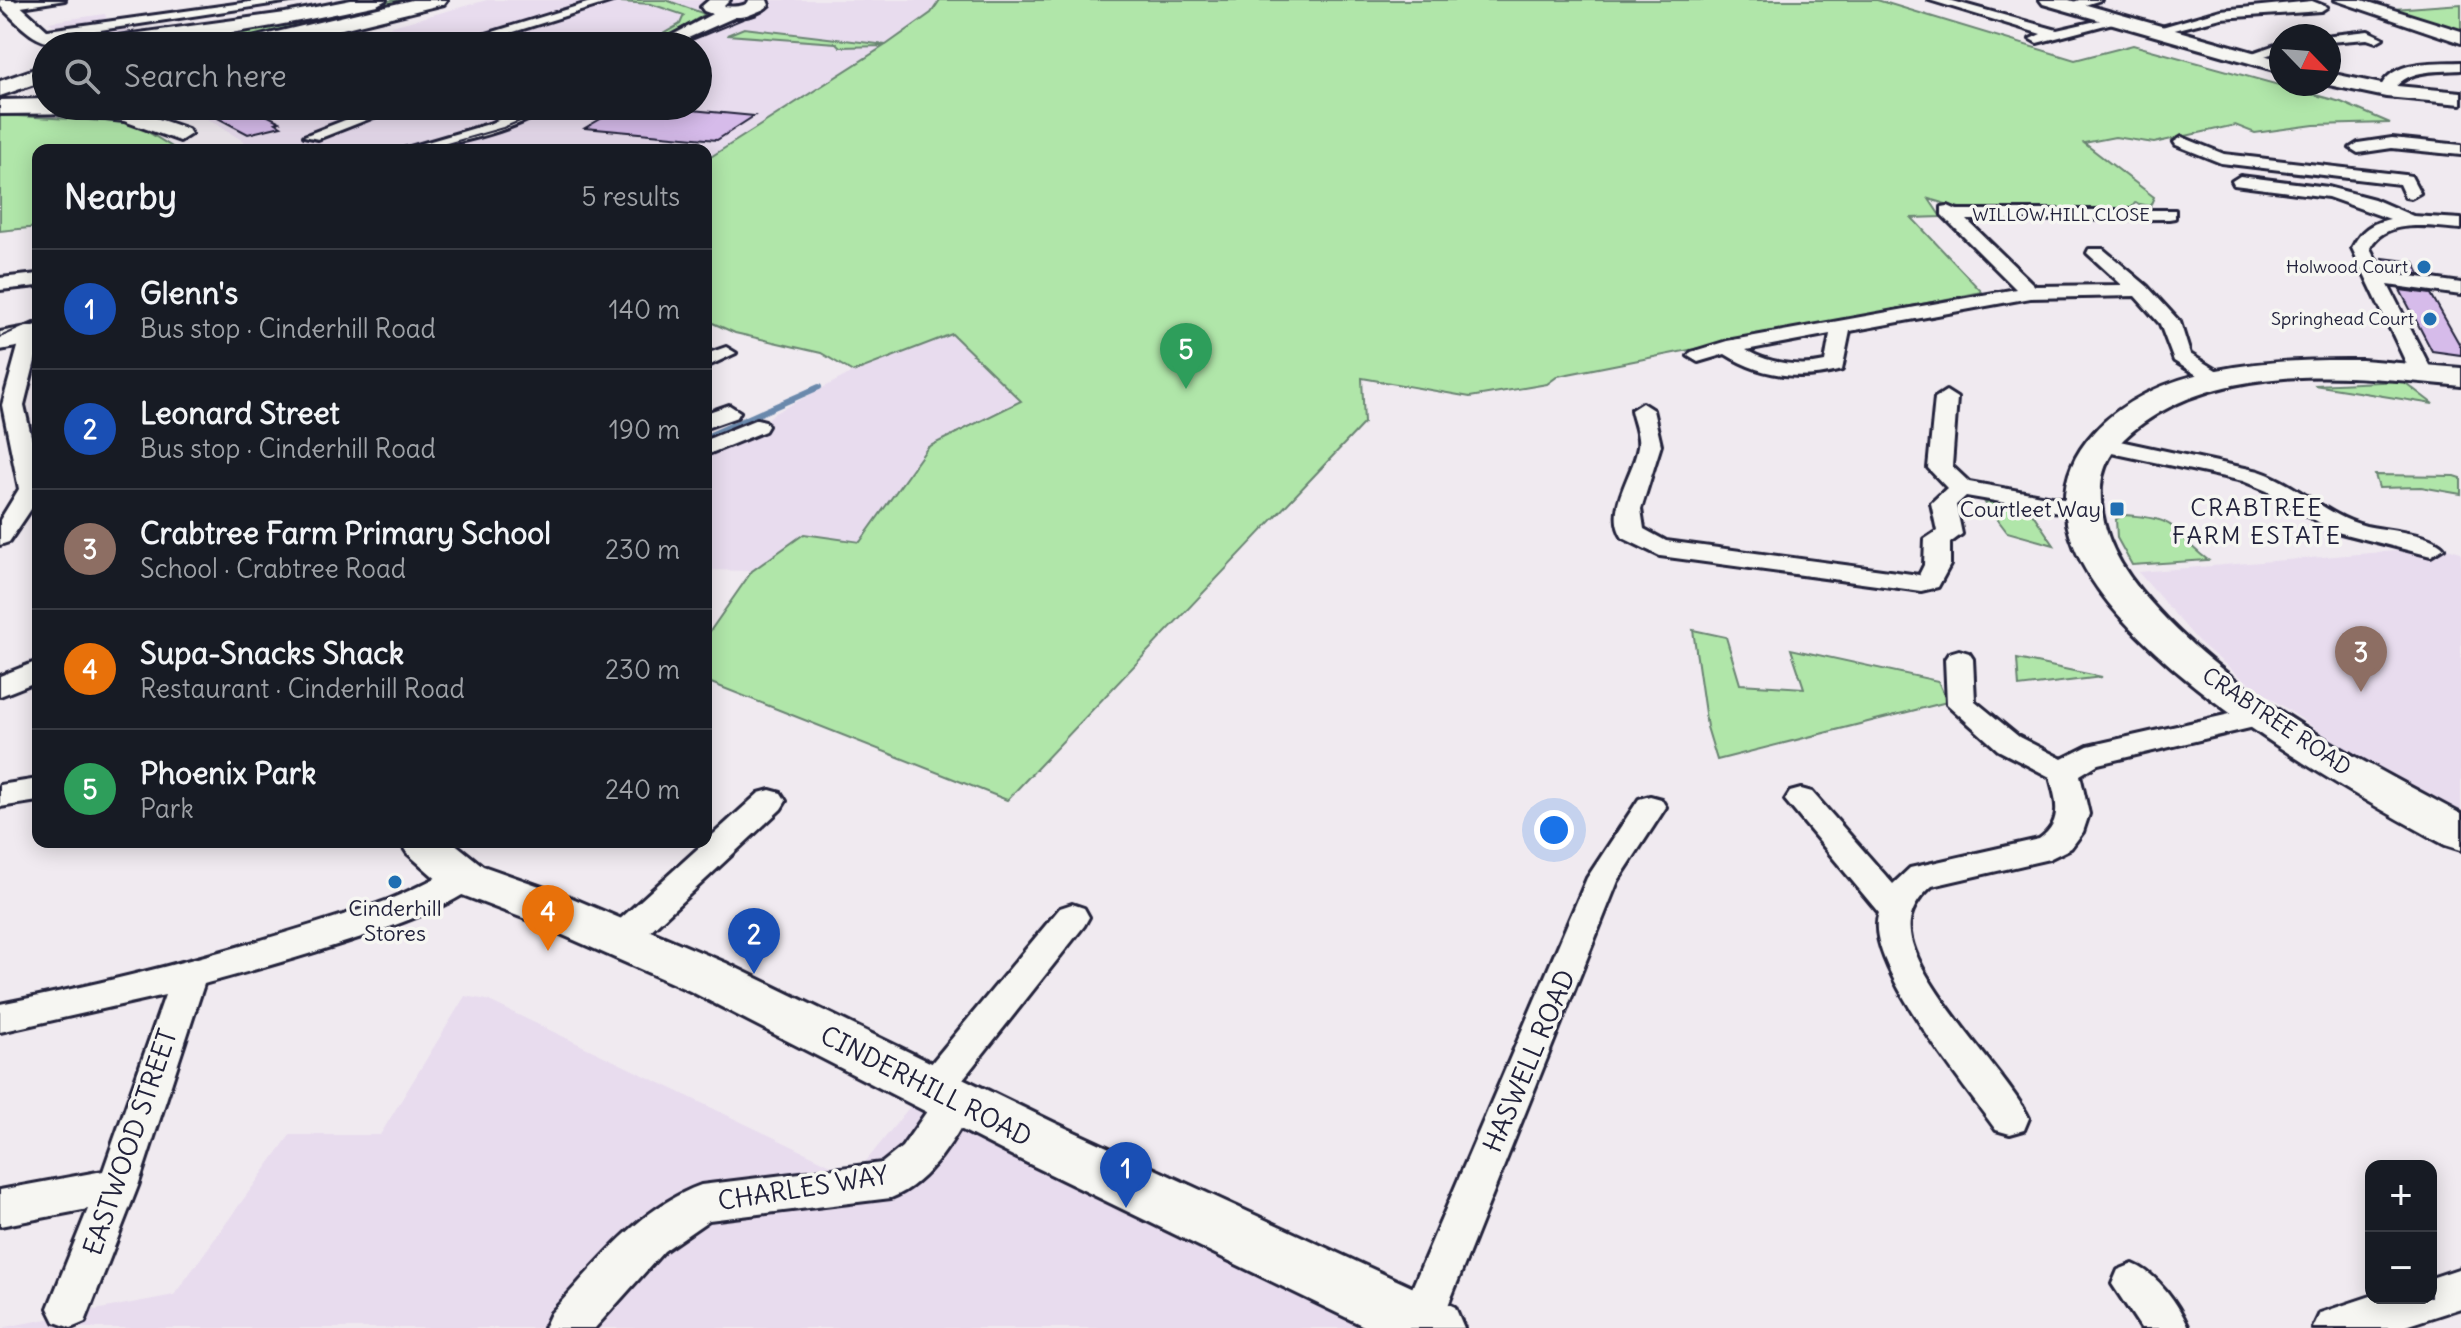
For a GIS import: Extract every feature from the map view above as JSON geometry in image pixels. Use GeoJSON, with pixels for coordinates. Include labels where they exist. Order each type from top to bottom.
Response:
{"type":"FeatureCollection","features":[{"type":"Feature","properties":{"kind":"highway"},"geometry":{"type":"LineString","coordinates":[[305,32],[439,0]]}},
{"type":"Feature","properties":{"kind":"highway"},"geometry":{"type":"LineString","coordinates":[[341,32],[463,0]]}},
{"type":"Feature","properties":{"kind":"highway"},"geometry":{"type":"LineString","coordinates":[[2,97],[32,80]]}},
{"type":"Feature","properties":{"kind":"highway"},"geometry":{"type":"LineString","coordinates":[[2,97],[32,103]]}},
{"type":"Feature","properties":{"kind":"street"},"geometry":{"type":"LineString","coordinates":[[5,3],[59,0]]}},
{"type":"Feature","properties":{"kind":"street"},"geometry":{"type":"LineString","coordinates":[[110,32],[291,0]]}},
{"type":"Feature","properties":{"kind":"street"},"geometry":{"type":"LineString","coordinates":[[190,32],[285,19],[377,0]]}},
{"type":"Feature","properties":{"kind":"street"},"geometry":{"type":"LineString","coordinates":[[501,32],[610,0]]}},
{"type":"Feature","properties":{"kind":"street"},"geometry":{"type":"LineString","coordinates":[[691,1],[756,7],[762,3],[758,0]]}},
{"type":"Feature","properties":{"kind":"street"},"geometry":{"type":"LineString","coordinates":[[1935,0],[2055,34]]}},
{"type":"Feature","properties":{"kind":"street"},"geometry":{"type":"LineString","coordinates":[[2049,0],[2269,63]]}},
{"type":"Feature","properties":{"kind":"street"},"geometry":{"type":"LineString","coordinates":[[2069,6],[2095,0]]}},
{"type":"Feature","properties":{"kind":"street"},"geometry":{"type":"LineString","coordinates":[[2344,0],[2461,37]]}},
{"type":"Feature","properties":{"kind":"street"},"geometry":{"type":"LineString","coordinates":[[5,3],[41,32]]}},
{"type":"Feature","properties":{"kind":"street"},"geometry":{"type":"LineString","coordinates":[[2155,31],[2233,12],[2312,5],[2321,7]]}},
{"type":"Feature","properties":{"kind":"street"},"geometry":{"type":"LineString","coordinates":[[687,32],[719,16],[723,6]]}},
{"type":"Feature","properties":{"kind":"street"},"geometry":{"type":"LineString","coordinates":[[2029,41],[2118,20]]}},
{"type":"Feature","properties":{"kind":"street"},"geometry":{"type":"LineString","coordinates":[[2341,37],[2368,35],[2376,38]]}},
{"type":"Feature","properties":{"kind":"street"},"geometry":{"type":"LineString","coordinates":[[2248,57],[2269,51]]}},
{"type":"Feature","properties":{"kind":"street"},"geometry":{"type":"LineString","coordinates":[[2386,91],[2392,79],[2408,72],[2461,66]]}},
{"type":"Feature","properties":{"kind":"street"},"geometry":{"type":"LineString","coordinates":[[2341,82],[2386,91],[2461,98]]}},
{"type":"Feature","properties":{"kind":"street"},"geometry":{"type":"LineString","coordinates":[[141,120],[180,134],[195,144]]}},
{"type":"Feature","properties":{"kind":"street"},"geometry":{"type":"LineString","coordinates":[[166,120],[181,128],[180,134]]}},
{"type":"Feature","properties":{"kind":"street"},"geometry":{"type":"LineString","coordinates":[[334,120],[348,123]]}},
{"type":"Feature","properties":{"kind":"street"},"geometry":{"type":"LineString","coordinates":[[312,136],[356,120]]}},
{"type":"Feature","properties":{"kind":"street"},"geometry":{"type":"LineString","coordinates":[[430,144],[510,120]]}},
{"type":"Feature","properties":{"kind":"street"},"geometry":{"type":"LineString","coordinates":[[2182,142],[2221,158],[2408,186]]}},
{"type":"Feature","properties":{"kind":"street"},"geometry":{"type":"LineString","coordinates":[[2358,148],[2392,143],[2461,150]]}},
{"type":"Feature","properties":{"kind":"street"},"geometry":{"type":"LineString","coordinates":[[2292,167],[2304,188]]}},
{"type":"Feature","properties":{"kind":"street"},"geometry":{"type":"LineString","coordinates":[[2240,181],[2304,188],[2366,200],[2411,222]]}},
{"type":"Feature","properties":{"kind":"street","name":"WILLOW HILL CLOSE"},"geometry":{"type":"LineString","coordinates":[[2030,292],[1950,213],[2146,211],[2169,214]]}},
{"type":"Feature","properties":{"kind":"street"},"geometry":{"type":"LineString","coordinates":[[2422,373],[2361,248],[2363,240],[2370,232],[2411,222],[2461,224]]}},
{"type":"Feature","properties":{"kind":"street","name":"WILLOW HILL CLOSE"},"geometry":{"type":"LineString","coordinates":[[2096,253],[2140,290],[2170,322],[2181,357],[2223,381]]}},
{"type":"Feature","properties":{"kind":"street"},"geometry":{"type":"LineString","coordinates":[[2374,277],[2461,289]]}},
{"type":"Feature","properties":{"kind":"street"},"geometry":{"type":"LineString","coordinates":[[0,284],[32,281]]}},
{"type":"Feature","properties":{"kind":"street"},"geometry":{"type":"LineString","coordinates":[[1698,356],[1727,347],[2030,292],[2140,290]]}},
{"type":"Feature","properties":{"kind":"street"},"geometry":{"type":"LineString","coordinates":[[1727,347],[1754,364],[1811,372],[1835,366],[1841,326]]}},
{"type":"Feature","properties":{"kind":"street"},"geometry":{"type":"LineString","coordinates":[[0,537],[31,489],[7,407],[21,338]]}},
{"type":"Feature","properties":{"kind":"street","name":"CRABTREE ROAD"},"geometry":{"type":"LineString","coordinates":[[2461,377],[2292,370],[2223,381],[2150,404],[2128,416],[2101,444],[2083,480],[2082,509],[2093,544],[2108,572],[2140,614],[2179,653],[2261,716],[2461,834]]}},
{"type":"Feature","properties":{"kind":"street"},"geometry":{"type":"LineString","coordinates":[[1946,398],[1940,468],[1961,488],[2082,509]]}},
{"type":"Feature","properties":{"kind":"street"},"geometry":{"type":"LineString","coordinates":[[1642,410],[1650,445],[1629,509],[1632,533],[1660,548],[1889,582],[1921,583],[1929,581],[1937,565],[1938,539],[1950,534],[1943,503],[1961,488]]}},
{"type":"Feature","properties":{"kind":"street"},"geometry":{"type":"LineString","coordinates":[[712,445],[757,426]]}},
{"type":"Feature","properties":{"kind":"street"},"geometry":{"type":"LineString","coordinates":[[2101,444],[2142,456],[2251,476],[2282,487],[2324,518],[2341,526],[2431,548]]}},
{"type":"Feature","properties":{"kind":"street"},"geometry":{"type":"LineString","coordinates":[[1959,659],[1961,704],[1988,733],[2038,762],[2064,771]]}},
{"type":"Feature","properties":{"kind":"street"},"geometry":{"type":"LineString","coordinates":[[0,687],[32,673]]}},
{"type":"Feature","properties":{"kind":"street"},"geometry":{"type":"LineString","coordinates":[[2064,771],[2088,756],[2261,716]]}},
{"type":"Feature","properties":{"kind":"street"},"geometry":{"type":"LineString","coordinates":[[2010,1118],[1922,1000],[1894,937],[1897,911],[1905,891],[1922,876],[2049,848],[2066,837],[2074,822],[2064,771]]}},
{"type":"Feature","properties":{"kind":"street"},"geometry":{"type":"LineString","coordinates":[[0,796],[32,791]]}},
{"type":"Feature","properties":{"kind":"street"},"geometry":{"type":"LineString","coordinates":[[1801,800],[1897,911]]}},
{"type":"Feature","properties":{"kind":"street"},"geometry":{"type":"LineString","coordinates":[[619,940],[770,801]]}},
{"type":"Feature","properties":{"kind":"street","name":"HASWELL ROAD"},"geometry":{"type":"LineString","coordinates":[[1426,1325],[1603,878],[1650,807]]}},
{"type":"Feature","properties":{"kind":"street","name":"CINDERHILL ROAD"},"geometry":{"type":"LineString","coordinates":[[430,848],[466,878],[548,908],[708,977],[1207,1223],[1426,1325]]}},
{"type":"Feature","properties":{"kind":"street"},"geometry":{"type":"LineString","coordinates":[[0,1018],[189,975],[440,896],[466,878]]}},
{"type":"Feature","properties":{"kind":"street","name":"CHARLES WAY"},"geometry":{"type":"LineString","coordinates":[[566,1328],[649,1238],[701,1203],[891,1180],[916,1159],[945,1093],[1072,917]]}},
{"type":"Feature","properties":{"kind":"street","name":"EASTWOOD STREET"},"geometry":{"type":"LineString","coordinates":[[70,1308],[118,1186],[189,975]]}},
{"type":"Feature","properties":{"kind":"street"},"geometry":{"type":"LineString","coordinates":[[0,1208],[118,1186]]}},
{"type":"Feature","properties":{"kind":"street"},"geometry":{"type":"LineString","coordinates":[[2133,1284],[2167,1328]]}},
{"type":"Feature","properties":{"kind":"street"},"geometry":{"type":"LineString","coordinates":[[2437,1296],[2461,1288]]}},
{"type":"Feature","properties":{"kind":"street"},"geometry":{"type":"LineString","coordinates":[[2335,1328],[2411,1304]]}},
{"type":"Feature","properties":{"kind":"shaded area"},"geometry":{"type":"Polygon","coordinates":[[[487,0],[940,0],[931,13],[886,45],[712,156],[712,144],[244,144],[209,120],[712,120],[712,32],[370,32],[487,0]]]}},
{"type":"Feature","properties":{"kind":"shaded area"},"geometry":{"type":"Polygon","coordinates":[[[105,14],[108,23],[127,24],[130,32],[62,32],[49,22],[105,14]]]}},
{"type":"Feature","properties":{"kind":"shaded area"},"geometry":{"type":"Polygon","coordinates":[[[952,334],[1022,401],[928,447],[860,542],[804,534],[752,571],[712,570],[712,450],[756,432],[773,414],[853,372],[952,334]]]}},
{"type":"Feature","properties":{"kind":"shaded area"},"geometry":{"type":"Polygon","coordinates":[[[2444,547],[2461,552],[2461,814],[2339,745],[2239,676],[2198,641],[2138,572],[2444,547]]]}},
{"type":"Feature","properties":{"kind":"shaded area"},"geometry":{"type":"Polygon","coordinates":[[[465,996],[487,1000],[854,1176],[912,1104],[982,1143],[1365,1328],[0,1328],[174,1295],[290,1135],[380,1135],[465,996]]]}},
{"type":"Feature","properties":{"kind":"green space"},"geometry":{"type":"Polygon","coordinates":[[[392,0],[411,0],[290,32],[232,32],[336,14],[392,0]]]}},
{"type":"Feature","properties":{"kind":"green space"},"geometry":{"type":"Polygon","coordinates":[[[666,0],[705,14],[676,32],[666,32],[680,24],[684,15],[651,4],[620,2],[666,0]]]}},
{"type":"Feature","properties":{"kind":"green space"},"geometry":{"type":"Polygon","coordinates":[[[940,0],[1877,0],[2075,60],[2133,45],[2269,82],[2269,96],[2319,96],[2390,123],[2314,125],[2255,133],[2235,125],[2154,143],[2115,137],[2084,143],[2154,197],[2150,206],[2135,203],[2131,208],[2112,209],[1966,210],[1929,199],[1941,217],[1912,218],[1982,292],[1558,376],[1547,384],[1470,397],[1362,378],[1364,423],[1007,800],[712,683],[712,628],[752,571],[804,534],[860,542],[928,447],[1021,401],[952,334],[853,372],[821,353],[735,333],[712,323],[712,156],[884,46],[840,47],[836,43],[727,35],[744,28],[886,45],[931,13],[940,0]]]}},
{"type":"Feature","properties":{"kind":"green space"},"geometry":{"type":"Polygon","coordinates":[[[2461,4],[2461,31],[2393,9],[2461,4]]]}},
{"type":"Feature","properties":{"kind":"green space"},"geometry":{"type":"Polygon","coordinates":[[[0,115],[32,117],[32,120],[124,122],[140,127],[167,144],[32,144],[32,228],[0,231],[0,115]]]}},
{"type":"Feature","properties":{"kind":"green space"},"geometry":{"type":"Polygon","coordinates":[[[2403,381],[2433,404],[2314,385],[2403,381]]]}},
{"type":"Feature","properties":{"kind":"green space"},"geometry":{"type":"Polygon","coordinates":[[[2375,475],[2455,476],[2461,478],[2461,494],[2421,487],[2379,488],[2375,475]]]}},
{"type":"Feature","properties":{"kind":"green space"},"geometry":{"type":"Polygon","coordinates":[[[2000,500],[2028,507],[2054,545],[2007,532],[1985,503],[2000,500]]]}},
{"type":"Feature","properties":{"kind":"green space"},"geometry":{"type":"Polygon","coordinates":[[[2124,515],[2167,523],[2208,560],[2132,565],[2117,538],[2116,519],[2124,515]]]}},
{"type":"Feature","properties":{"kind":"green space"},"geometry":{"type":"Polygon","coordinates":[[[1693,630],[1726,637],[1740,684],[1804,688],[1791,649],[1938,681],[1947,702],[1717,760],[1707,727],[1693,630]]]}},
{"type":"Feature","properties":{"kind":"green space"},"geometry":{"type":"Polygon","coordinates":[[[2017,659],[2102,677],[2019,687],[2017,659]]]}},
{"type":"Feature","properties":{"kind":"building"},"geometry":{"type":"Polygon","coordinates":[[[712,112],[754,116],[717,140],[585,128],[599,120],[712,120],[712,112]]]}},
{"type":"Feature","properties":{"kind":"building"},"geometry":{"type":"Polygon","coordinates":[[[222,120],[280,122],[276,123],[281,126],[248,134],[222,120]]]}},
{"type":"Feature","properties":{"kind":"building"},"geometry":{"type":"Polygon","coordinates":[[[2383,258],[2414,262],[2420,274],[2390,270],[2383,258]]]}},
{"type":"Feature","properties":{"kind":"building","name":"Springhead Court"},"geometry":{"type":"Polygon","coordinates":[[[2400,290],[2431,294],[2461,347],[2461,355],[2432,351],[2400,290]]]}},
{"type":"Feature","properties":{"kind":"waterway"},"geometry":{"type":"LineString","coordinates":[[712,434],[819,387]]}},
{"type":"Feature","properties":{"kind":"tram line"},"geometry":{"type":"LineString","coordinates":[[711,32],[767,9]]}},
{"type":"Feature","properties":{"kind":"tram line"},"geometry":{"type":"LineString","coordinates":[[447,144],[522,120]]}},
{"type":"Feature","properties":{"kind":"tram line"},"geometry":{"type":"LineString","coordinates":[[0,337],[32,323]]}},
{"type":"Feature","properties":{"kind":"place","name":"Holwood Court"},"geometry":{"type":"Point","coordinates":[2424,267]}},
{"type":"Feature","properties":{"kind":"place","name":"Springhead Court"},"geometry":{"type":"Point","coordinates":[2430,319]}},
{"type":"Feature","properties":{"kind":"place","name":"Phoenix Park"},"geometry":{"type":"Point","coordinates":[1186,389]}},
{"type":"Feature","properties":{"kind":"place","name":"Courtleet Way"},"geometry":{"type":"Point","coordinates":[2117,509]}},
{"type":"Feature","properties":{"kind":"place","name":"Crabtree Farm Primary School"},"geometry":{"type":"Point","coordinates":[2361,692]}},
{"type":"Feature","properties":{"kind":"place","name":"Cinderhill Stores"},"geometry":{"type":"Point","coordinates":[395,882]}},
{"type":"Feature","properties":{"kind":"place","name":"Supa-Snacks Shack"},"geometry":{"type":"Point","coordinates":[548,951]}},
{"type":"Feature","properties":{"kind":"place","name":"Leonard Street"},"geometry":{"type":"Point","coordinates":[754,974]}},
{"type":"Feature","properties":{"kind":"place","name":"Glenn's"},"geometry":{"type":"Point","coordinates":[1126,1208]}},
{"type":"Feature","properties":{"kind":"district","name":"CRABTREE FARM ESTATE"},"geometry":{"type":"Point","coordinates":[2257,522]}}]}
